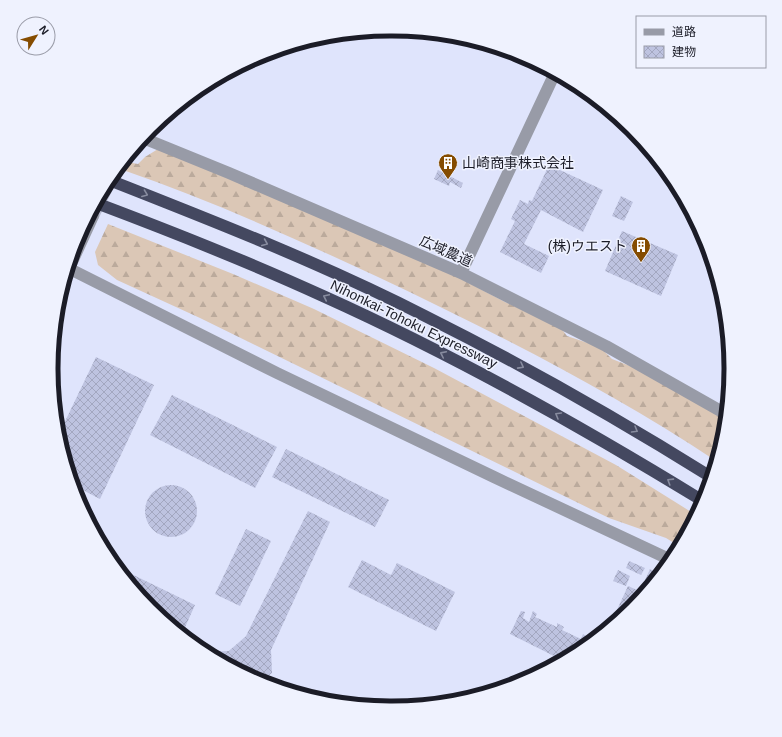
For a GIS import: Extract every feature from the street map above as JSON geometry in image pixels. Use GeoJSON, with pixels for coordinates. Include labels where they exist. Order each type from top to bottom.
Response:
{"type":"FeatureCollection","features":[{"type":"Feature","properties":{"kind":"highway","name":"Nihonkai-Tohoku Expressway"},"geometry":{"type":"LineString","coordinates":[[116,183],[276,248],[425,316],[543,378],[648,438],[706,474]]}},
{"type":"Feature","properties":{"kind":"highway","name":"Nihonkai-Tohoku Expressway"},"geometry":{"type":"LineString","coordinates":[[101,205],[189,238],[296,284],[415,340],[528,398],[637,460],[697,497]]}},
{"type":"Feature","properties":{"kind":"street"},"geometry":{"type":"LineString","coordinates":[[461,273],[552,78]]}},
{"type":"Feature","properties":{"kind":"street","name":"広域農道"},"geometry":{"type":"LineString","coordinates":[[149,140],[229,173],[461,273],[606,346],[721,411]]}},
{"type":"Feature","properties":{"kind":"street"},"geometry":{"type":"LineString","coordinates":[[73,273],[277,373],[664,557]]}},
{"type":"Feature","properties":{"kind":"green space"},"geometry":{"type":"Polygon","coordinates":[[[158,149],[429,262],[505,302],[558,324],[567,336],[600,347],[612,359],[643,371],[721,414],[711,458],[676,435],[593,386],[465,319],[378,277],[283,234],[188,194],[124,170],[130,163],[138,164],[145,157],[158,149]]]}},
{"type":"Feature","properties":{"kind":"green space"},"geometry":{"type":"Polygon","coordinates":[[[108,224],[233,274],[314,309],[434,368],[616,465],[691,512],[674,543],[666,538],[609,518],[200,318],[117,280],[98,265],[95,252],[108,224]]]}},
{"type":"Feature","properties":{"kind":"building"},"geometry":{"type":"Polygon","coordinates":[[[549,165],[603,190],[583,232],[541,210],[524,244],[549,256],[541,273],[500,252],[515,221],[511,219],[520,200],[528,204],[529,200],[532,201],[549,165]]]}},
{"type":"Feature","properties":{"kind":"building","name":"山崎商事株式会社"},"geometry":{"type":"Polygon","coordinates":[[[438,170],[463,183],[461,188],[450,182],[449,186],[434,179],[438,170]]]}},
{"type":"Feature","properties":{"kind":"building"},"geometry":{"type":"Polygon","coordinates":[[[621,196],[633,202],[624,221],[612,216],[621,196]]]}},
{"type":"Feature","properties":{"kind":"building","name":"(株)ウエスト"},"geometry":{"type":"Polygon","coordinates":[[[622,231],[678,255],[661,296],[605,271],[622,231]]]}},
{"type":"Feature","properties":{"kind":"building"},"geometry":{"type":"Polygon","coordinates":[[[96,357],[154,385],[100,499],[81,489],[70,455],[63,425],[96,357]]]}},
{"type":"Feature","properties":{"kind":"building"},"geometry":{"type":"Polygon","coordinates":[[[172,395],[277,447],[255,488],[150,435],[172,395]]]}},
{"type":"Feature","properties":{"kind":"building"},"geometry":{"type":"Polygon","coordinates":[[[286,449],[389,500],[375,527],[272,477],[286,449]]]}},
{"type":"Feature","properties":{"kind":"building"},"geometry":{"type":"Polygon","coordinates":[[[166,485],[176,485],[190,492],[197,506],[197,516],[190,530],[176,537],[166,537],[156,533],[149,526],[145,516],[145,506],[149,496],[156,489],[166,485]]]}},
{"type":"Feature","properties":{"kind":"building"},"geometry":{"type":"Polygon","coordinates":[[[308,511],[330,522],[271,650],[272,673],[267,677],[244,667],[217,651],[229,651],[246,636],[308,511]]]}},
{"type":"Feature","properties":{"kind":"building"},"geometry":{"type":"Polygon","coordinates":[[[246,529],[271,541],[240,606],[215,594],[246,529]]]}},
{"type":"Feature","properties":{"kind":"building"},"geometry":{"type":"Polygon","coordinates":[[[362,560],[391,575],[397,563],[455,592],[436,631],[348,587],[362,560]]]}},
{"type":"Feature","properties":{"kind":"building"},"geometry":{"type":"Polygon","coordinates":[[[629,561],[645,568],[641,575],[626,568],[629,561]]]}},
{"type":"Feature","properties":{"kind":"building"},"geometry":{"type":"Polygon","coordinates":[[[650,569],[655,571],[647,581],[645,580],[650,569]]]}},
{"type":"Feature","properties":{"kind":"building"},"geometry":{"type":"Polygon","coordinates":[[[618,570],[630,576],[626,586],[613,581],[618,570]]]}},
{"type":"Feature","properties":{"kind":"building"},"geometry":{"type":"Polygon","coordinates":[[[128,572],[195,605],[185,628],[156,604],[128,572]]]}},
{"type":"Feature","properties":{"kind":"building"},"geometry":{"type":"Polygon","coordinates":[[[628,586],[639,591],[626,604],[615,613],[628,586]]]}},
{"type":"Feature","properties":{"kind":"building"},"geometry":{"type":"Polygon","coordinates":[[[521,611],[525,612],[523,618],[529,622],[533,611],[537,614],[535,617],[557,627],[557,623],[564,627],[562,630],[581,639],[583,634],[587,637],[556,657],[510,634],[521,611]]]}},
{"type":"Feature","properties":{"kind":"place","name":"山崎商事株式会社"},"geometry":{"type":"Point","coordinates":[448,180]}},
{"type":"Feature","properties":{"kind":"place","name":"(株)ウエスト"},"geometry":{"type":"Point","coordinates":[641,263]}}]}
